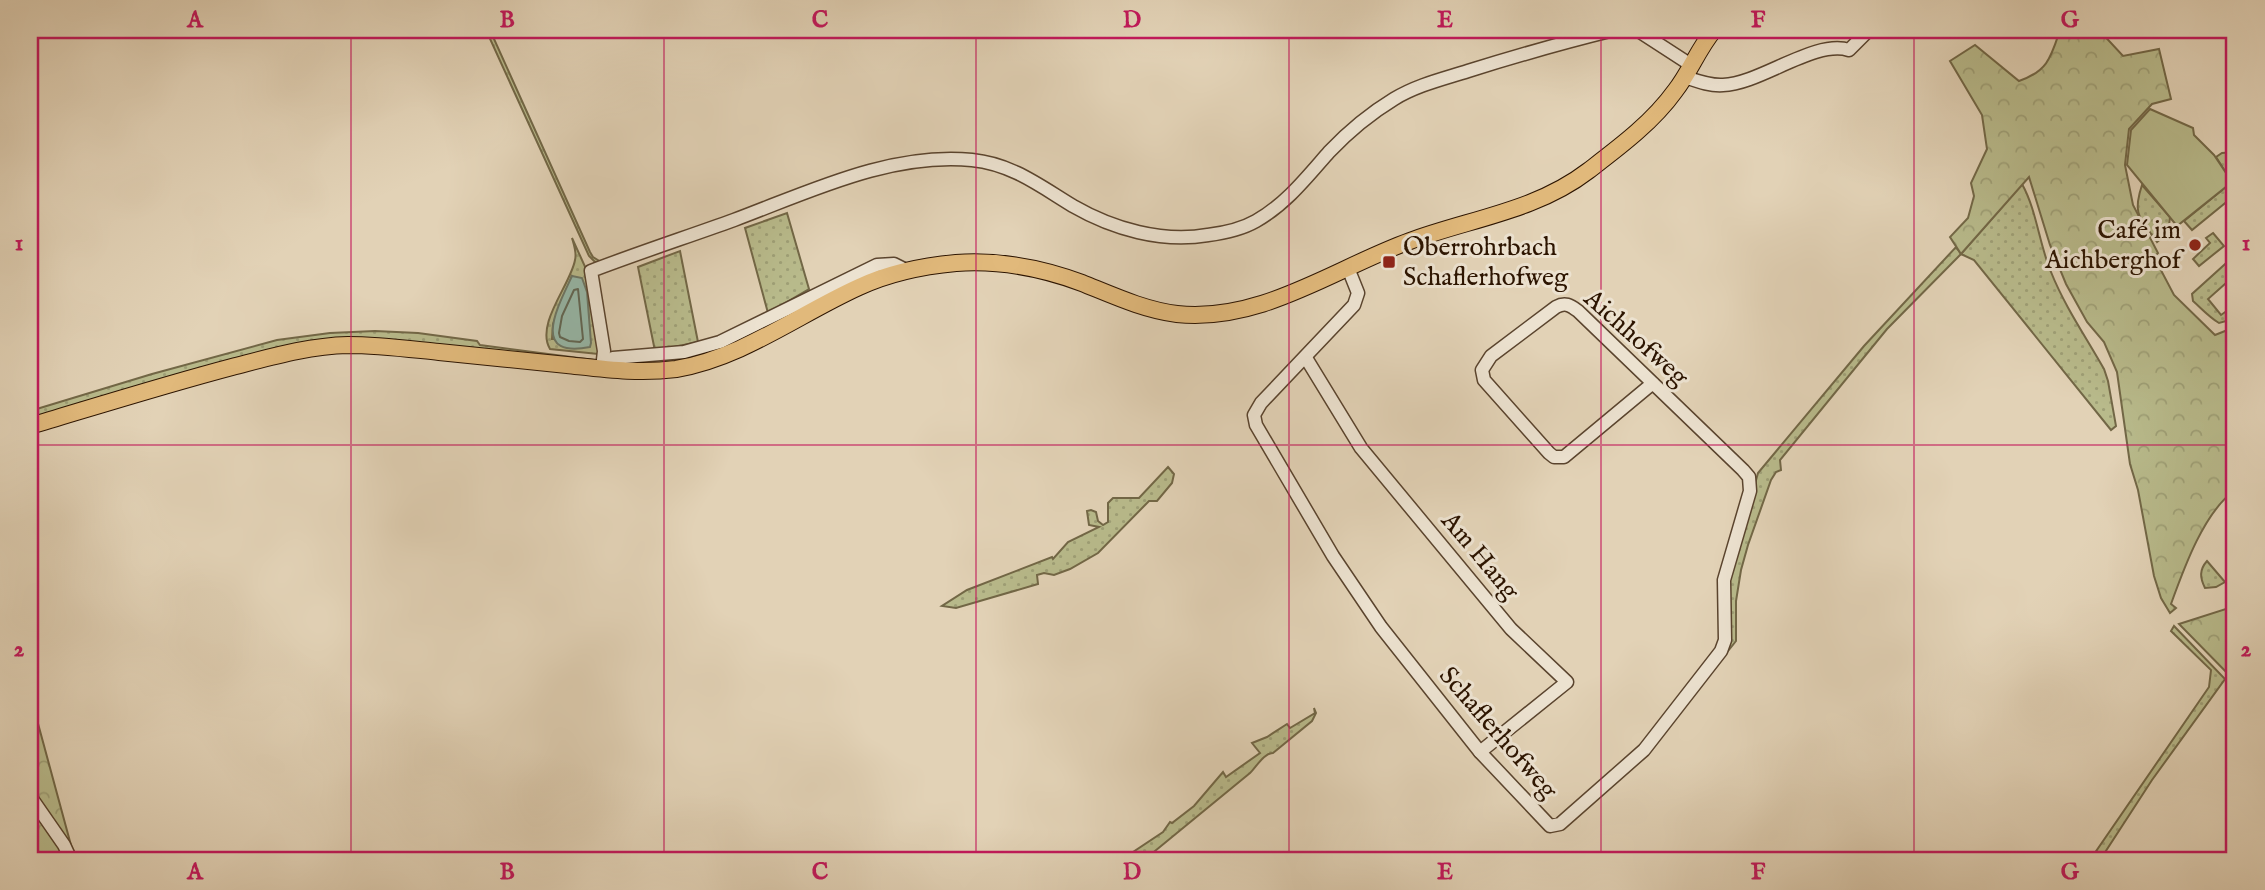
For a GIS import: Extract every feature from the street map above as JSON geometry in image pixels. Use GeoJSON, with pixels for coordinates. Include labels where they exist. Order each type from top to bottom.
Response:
{"type":"FeatureCollection","features":[{"type":"Feature","properties":{"kind":"main road"},"geometry":{"type":"LineString","coordinates":[[30,426],[200,375],[310,348],[381,346],[652,372],[698,364],[749,343],[863,285],[908,271],[964,263],[1028,268],[1068,278],[1154,310],[1195,315],[1227,313],[1251,307],[1411,240],[1534,202],[1567,186],[1644,125],[1670,98],[1700,47],[1714,30]]}},
{"type":"Feature","properties":{"kind":"street"},"geometry":{"type":"LineString","coordinates":[[602,369],[604,351],[591,271],[839,181],[892,166],[932,160],[972,160],[1023,174],[1111,225],[1156,236],[1206,236],[1255,222],[1301,185],[1350,132],[1401,95],[1425,84],[1614,30]]}},
{"type":"Feature","properties":{"kind":"street"},"geometry":{"type":"LineString","coordinates":[[1637,30],[1708,84],[1731,84],[1832,47],[1849,50],[1869,30]]}},
{"type":"Feature","properties":{"kind":"street"},"geometry":{"type":"LineString","coordinates":[[1306,358],[1356,302],[1357,291],[1348,268]]}},
{"type":"Feature","properties":{"kind":"street","name":"Aichhofweg"},"geometry":{"type":"LineString","coordinates":[[1653,383],[1592,435],[1559,458],[1549,453],[1484,380],[1482,370],[1490,356],[1556,307],[1566,303],[1578,311],[1653,383],[1749,477]]}},
{"type":"Feature","properties":{"kind":"street","name":"Schaflerhofweg"},"geometry":{"type":"LineString","coordinates":[[1306,358],[1261,403],[1254,415],[1255,425],[1333,556],[1381,627],[1480,752],[1544,821],[1554,826],[1563,822],[1636,758],[1724,645],[1724,580],[1749,500],[1749,477]]}},
{"type":"Feature","properties":{"kind":"street","name":"Am Hang"},"geometry":{"type":"LineString","coordinates":[[1306,358],[1362,448],[1511,629],[1567,682],[1480,752]]}},
{"type":"Feature","properties":{"kind":"street"},"geometry":{"type":"LineString","coordinates":[[30,796],[64,845],[71,860]]}},
{"type":"Feature","properties":{"kind":"green space"},"geometry":{"type":"Polygon","coordinates":[[[486,30],[490,30],[590,252],[601,262],[595,262],[589,256],[486,30]]]}},
{"type":"Feature","properties":{"kind":"green space"},"geometry":{"type":"Polygon","coordinates":[[[2060,30],[2099,30],[2123,56],[2159,49],[2171,99],[2152,104],[2129,129],[2125,165],[2133,205],[2158,253],[2154,257],[2174,295],[2215,335],[2235,327],[2235,490],[2214,512],[2196,542],[2171,604],[2176,608],[2170,613],[2161,598],[2154,576],[2138,490],[2130,464],[2117,372],[2104,342],[2087,322],[2066,284],[2050,245],[2029,177],[1961,254],[1950,237],[1968,218],[1974,196],[1971,183],[1987,149],[1982,115],[1950,61],[1975,45],[2019,81],[2036,73],[2047,62],[2060,30]]]}},
{"type":"Feature","properties":{"kind":"green space"},"geometry":{"type":"Polygon","coordinates":[[[2150,109],[2193,128],[2194,135],[2214,155],[2232,182],[2177,226],[2127,165],[2131,130],[2150,109]]]}},
{"type":"Feature","properties":{"kind":"green space"},"geometry":{"type":"Polygon","coordinates":[[[2235,152],[2235,195],[2192,230],[2184,221],[2232,182],[2216,157],[2222,153],[2235,152]]]}},
{"type":"Feature","properties":{"kind":"green space"},"geometry":{"type":"Polygon","coordinates":[[[2022,184],[2057,285],[2104,369],[2116,426],[2111,430],[1974,260],[1961,254],[2022,184]]]}},
{"type":"Feature","properties":{"kind":"green space"},"geometry":{"type":"Polygon","coordinates":[[[2142,185],[2170,217],[2168,233],[2157,242],[2139,216],[2138,203],[2142,185]]]}},
{"type":"Feature","properties":{"kind":"green space"},"geometry":{"type":"Polygon","coordinates":[[[787,213],[809,289],[768,313],[745,228],[787,213]]]}},
{"type":"Feature","properties":{"kind":"green space"},"geometry":{"type":"Polygon","coordinates":[[[2213,233],[2224,246],[2199,266],[2193,259],[2210,243],[2206,238],[2213,233]]]}},
{"type":"Feature","properties":{"kind":"green space"},"geometry":{"type":"Polygon","coordinates":[[[572,238],[587,271],[600,351],[598,354],[550,349],[547,339],[550,316],[575,260],[572,238]],[[572,276],[553,324],[552,339],[590,339],[587,292],[572,276]]]}},
{"type":"Feature","properties":{"kind":"green space"},"geometry":{"type":"Polygon","coordinates":[[[1956,247],[1961,254],[1887,329],[1780,460],[1781,470],[1776,472],[1771,480],[1741,570],[1736,601],[1736,641],[1674,719],[1725,652],[1726,589],[1758,473],[1864,346],[1956,247]]]}},
{"type":"Feature","properties":{"kind":"green space"},"geometry":{"type":"Polygon","coordinates":[[[680,251],[698,342],[655,351],[638,267],[680,251]]]}},
{"type":"Feature","properties":{"kind":"green space"},"geometry":{"type":"Polygon","coordinates":[[[2234,256],[2235,275],[2208,299],[2221,315],[2228,310],[2233,316],[2235,314],[2235,325],[2232,325],[2226,321],[2219,323],[2212,318],[2193,301],[2192,294],[2234,256]]]}},
{"type":"Feature","properties":{"kind":"green space"},"geometry":{"type":"Polygon","coordinates":[[[330,333],[418,333],[477,341],[480,345],[594,360],[350,340],[30,421],[30,411],[277,340],[330,333]]]}},
{"type":"Feature","properties":{"kind":"green space"},"geometry":{"type":"Polygon","coordinates":[[[1168,467],[1174,474],[1172,483],[1157,501],[1149,501],[1098,553],[1054,575],[1037,575],[1038,584],[956,608],[942,606],[967,590],[1052,557],[1053,559],[1068,542],[1099,527],[1089,525],[1087,511],[1096,512],[1098,521],[1103,525],[1108,522],[1108,503],[1113,498],[1139,498],[1168,467]]]}},
{"type":"Feature","properties":{"kind":"green space"},"geometry":{"type":"Polygon","coordinates":[[[2207,561],[2225,582],[2216,587],[2205,588],[2201,574],[2207,561]]]}},
{"type":"Feature","properties":{"kind":"green space"},"geometry":{"type":"Polygon","coordinates":[[[2235,606],[2235,681],[2179,624],[2235,606]]]}},
{"type":"Feature","properties":{"kind":"green space"},"geometry":{"type":"Polygon","coordinates":[[[2174,626],[2225,679],[2152,780],[2100,860],[2090,860],[2209,687],[2211,670],[2171,631],[2174,626]]]}},
{"type":"Feature","properties":{"kind":"green space"},"geometry":{"type":"Polygon","coordinates":[[[30,694],[75,860],[30,860],[30,694]]]}},
{"type":"Feature","properties":{"kind":"green space"},"geometry":{"type":"Polygon","coordinates":[[[1314,708],[1316,713],[1312,721],[1273,753],[1264,757],[1250,773],[1144,860],[1121,860],[1163,832],[1170,822],[1194,806],[1223,772],[1226,777],[1260,753],[1252,743],[1287,724],[1290,728],[1315,713],[1314,708]]]}},
{"type":"Feature","properties":{"kind":"water"},"geometry":{"type":"Polygon","coordinates":[[[572,276],[582,278],[587,292],[590,347],[571,349],[559,345],[554,338],[555,315],[572,276]]]}},
{"type":"Feature","properties":{"kind":"place","name":"Café im Aichberghof"},"geometry":{"type":"Point","coordinates":[2195,245]}},
{"type":"Feature","properties":{"kind":"place","name":"Oberrohrbach Schaflerhofweg"},"geometry":{"type":"Point","coordinates":[1389,262]}}]}
